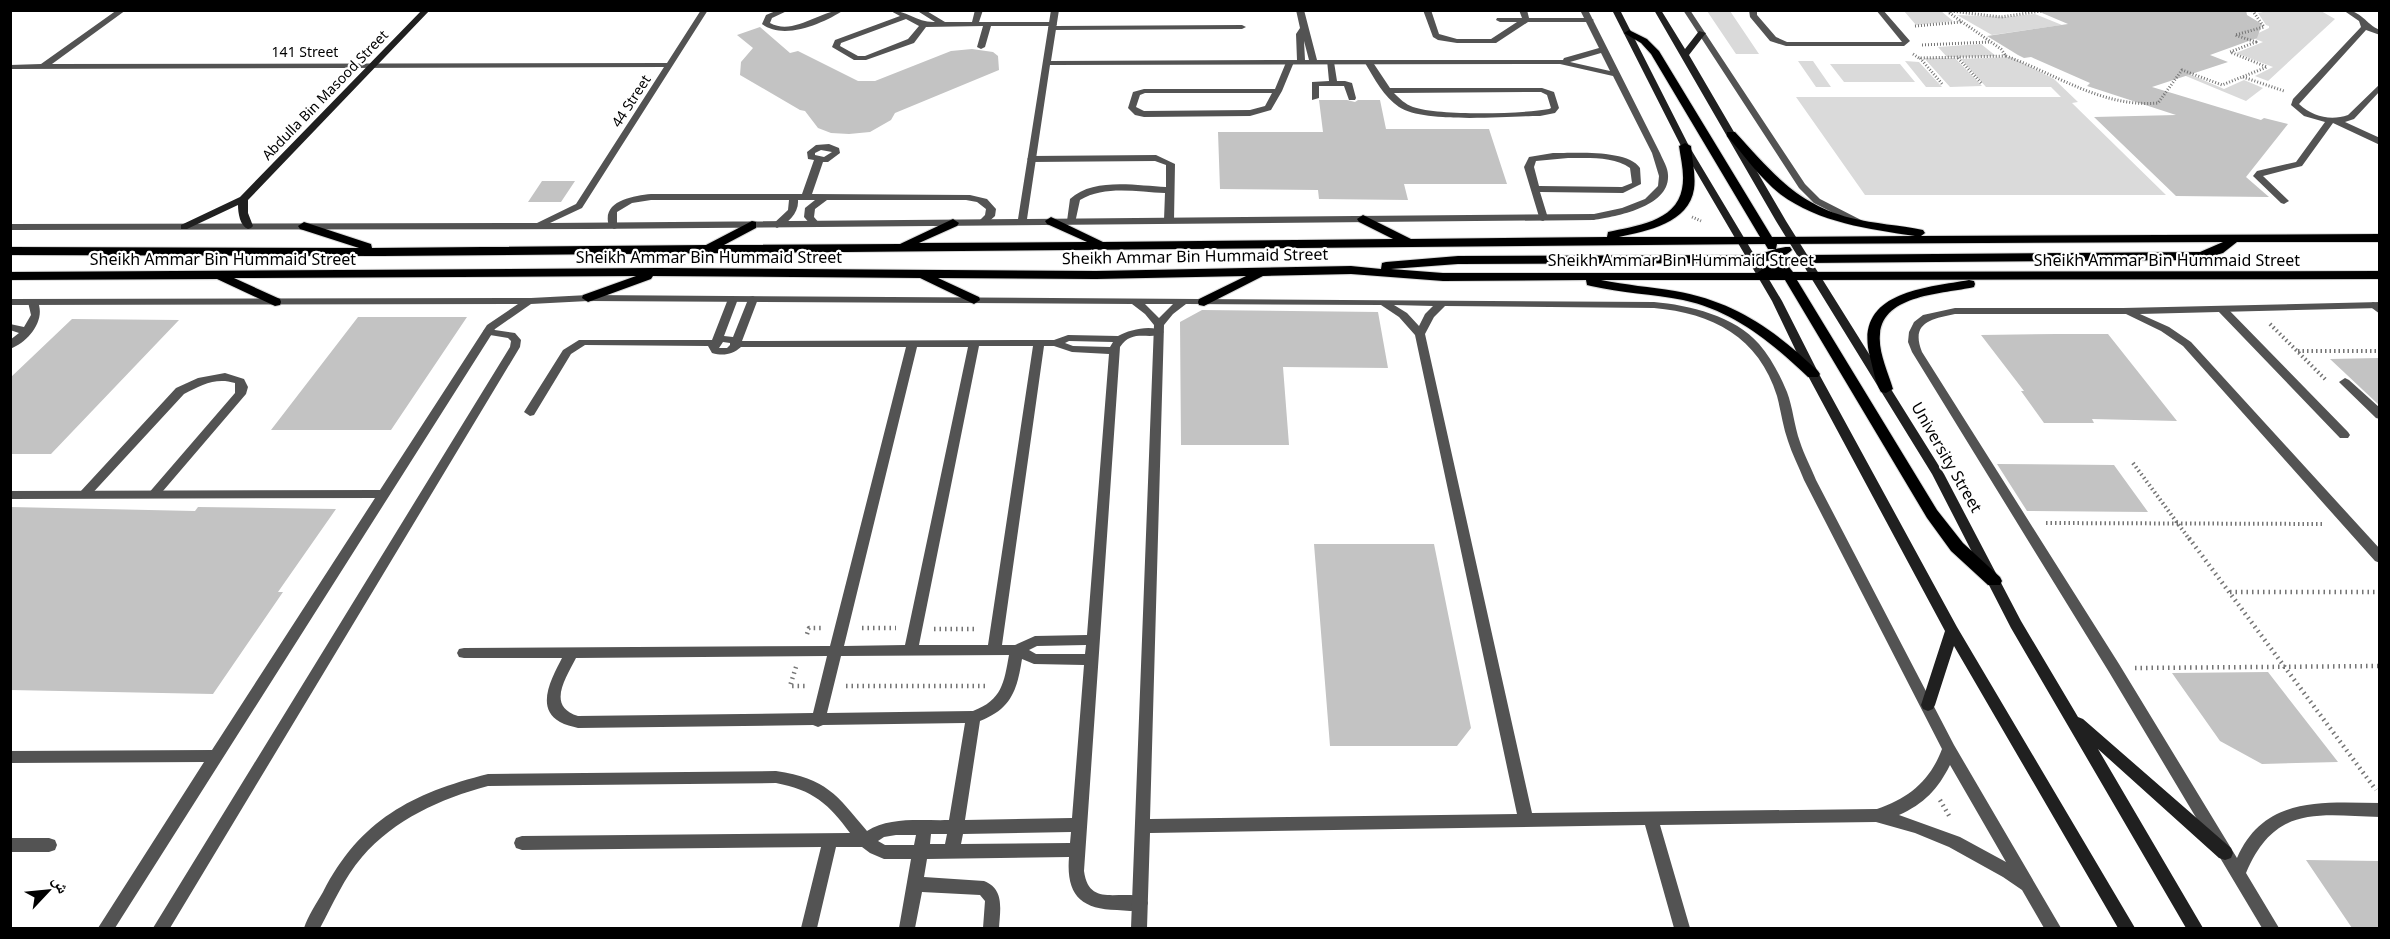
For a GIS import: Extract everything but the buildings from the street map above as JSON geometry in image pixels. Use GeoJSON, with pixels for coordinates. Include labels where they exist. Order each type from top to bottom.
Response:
{"type":"FeatureCollection","features":[{"type":"Feature","properties":{"kind":"main road"},"geometry":{"type":"LineString","coordinates":[[1629,33],[1644,41],[1655,53],[1932,513],[1958,547],[1994,581]]}},
{"type":"Feature","properties":{"kind":"main road"},"geometry":{"type":"LineString","coordinates":[[1731,134],[1777,184],[1800,202],[1822,213],[1861,224],[1969,240]]}},
{"type":"Feature","properties":{"kind":"main road"},"geometry":{"type":"LineString","coordinates":[[1583,241],[1648,226],[1677,211],[1688,191],[1685,146]]}},
{"type":"Feature","properties":{"kind":"main road"},"geometry":{"type":"LineString","coordinates":[[1363,219],[1408,242]]}},
{"type":"Feature","properties":{"kind":"main road"},"geometry":{"type":"LineString","coordinates":[[1051,221],[1103,244]]}},
{"type":"Feature","properties":{"kind":"main road"},"geometry":{"type":"LineString","coordinates":[[900,248],[953,223]]}},
{"type":"Feature","properties":{"kind":"main road"},"geometry":{"type":"LineString","coordinates":[[707,250],[752,225]]}},
{"type":"Feature","properties":{"kind":"main road"},"geometry":{"type":"LineString","coordinates":[[304,226],[381,252]]}},
{"type":"Feature","properties":{"kind":"main road","name":"Sheikh Ammar Bin Hummaid Street"},"geometry":{"type":"LineString","coordinates":[[1794,241],[2379,238]]}},
{"type":"Feature","properties":{"kind":"main road"},"geometry":{"type":"LineString","coordinates":[[1351,270],[1458,260],[1753,259],[1777,255],[1805,259],[2200,256],[2227,247],[2233,239]]}},
{"type":"Feature","properties":{"kind":"main road"},"geometry":{"type":"LineString","coordinates":[[1762,275],[1777,255],[1789,248],[1794,241]]}},
{"type":"Feature","properties":{"kind":"main road"},"geometry":{"type":"LineString","coordinates":[[1743,242],[1777,255],[1816,276]]}},
{"type":"Feature","properties":{"kind":"main road","name":"Sheikh Ammar Bin Hummaid Street"},"geometry":{"type":"LineString","coordinates":[[10,251],[381,252],[1103,244],[1743,242]]}},
{"type":"Feature","properties":{"kind":"main road","name":"Sheikh Ammar Bin Hummaid Street"},"geometry":{"type":"LineString","coordinates":[[10,276],[658,272],[1096,275],[1351,270],[1426,277],[2379,275]]}},
{"type":"Feature","properties":{"kind":"main road"},"geometry":{"type":"LineString","coordinates":[[588,298],[658,272]]}},
{"type":"Feature","properties":{"kind":"main road"},"geometry":{"type":"LineString","coordinates":[[1204,302],[1262,273]]}},
{"type":"Feature","properties":{"kind":"main road"},"geometry":{"type":"LineString","coordinates":[[921,274],[974,300]]}},
{"type":"Feature","properties":{"kind":"main road"},"geometry":{"type":"LineString","coordinates":[[218,276],[275,302]]}},
{"type":"Feature","properties":{"kind":"main road"},"geometry":{"type":"LineString","coordinates":[[1574,276],[1626,290],[1684,296],[1729,310],[1766,331],[1813,374]]}},
{"type":"Feature","properties":{"kind":"main road"},"geometry":{"type":"LineString","coordinates":[[1886,389],[1873,334],[1876,320],[1884,309],[1916,294],[2005,277]]}},
{"type":"Feature","properties":{"kind":"street"},"geometry":{"type":"LineString","coordinates":[[43,67],[123,10]]}},
{"type":"Feature","properties":{"kind":"street","name":"Abdulla Bin Masood Street"},"geometry":{"type":"LineString","coordinates":[[184,227],[243,199],[428,10]]}},
{"type":"Feature","properties":{"kind":"street","name":"44 Street"},"geometry":{"type":"LineString","coordinates":[[579,206],[705,10]]}},
{"type":"Feature","properties":{"kind":"street"},"geometry":{"type":"LineString","coordinates":[[786,10],[769,17],[766,24],[775,28],[791,28],[841,10]]}},
{"type":"Feature","properties":{"kind":"street"},"geometry":{"type":"LineString","coordinates":[[892,10],[924,25],[1242,27]]}},
{"type":"Feature","properties":{"kind":"street"},"geometry":{"type":"LineString","coordinates":[[919,10],[944,24]]}},
{"type":"Feature","properties":{"kind":"street"},"geometry":{"type":"LineString","coordinates":[[975,24],[979,10]]}},
{"type":"Feature","properties":{"kind":"street"},"geometry":{"type":"LineString","coordinates":[[1022,222],[1055,10]]}},
{"type":"Feature","properties":{"kind":"street"},"geometry":{"type":"LineString","coordinates":[[1300,10],[1303,29],[1308,34],[1313,62]]}},
{"type":"Feature","properties":{"kind":"street"},"geometry":{"type":"LineString","coordinates":[[1427,10],[1436,35],[1448,40],[1493,41],[1526,20]]}},
{"type":"Feature","properties":{"kind":"street"},"geometry":{"type":"LineString","coordinates":[[1523,10],[1526,20]]}},
{"type":"Feature","properties":{"kind":"street"},"geometry":{"type":"LineString","coordinates":[[10,227],[777,225],[1544,218],[1611,215],[1639,206],[1659,191],[1664,175],[1659,160],[1584,10]]}},
{"type":"Feature","properties":{"kind":"street"},"geometry":{"type":"LineString","coordinates":[[1616,10],[1685,146],[1762,275],[1952,631],[2127,928]]}},
{"type":"Feature","properties":{"kind":"street","name":"University Street"},"geometry":{"type":"LineString","coordinates":[[1657,10],[1794,241],[1938,474],[2068,714],[2195,928]]}},
{"type":"Feature","properties":{"kind":"street"},"geometry":{"type":"LineString","coordinates":[[1686,10],[1802,186],[1817,201],[1861,224]]}},
{"type":"Feature","properties":{"kind":"street"},"geometry":{"type":"LineString","coordinates":[[1753,10],[1754,15],[1770,36],[1786,44],[1902,44],[1906,41],[1879,10]]}},
{"type":"Feature","properties":{"kind":"street"},"geometry":{"type":"LineString","coordinates":[[2346,10],[2362,20],[2365,27],[2379,33]]}},
{"type":"Feature","properties":{"kind":"street"},"geometry":{"type":"LineString","coordinates":[[905,17],[838,42],[836,47],[857,58],[866,58],[911,41],[924,25]]}},
{"type":"Feature","properties":{"kind":"street"},"geometry":{"type":"LineString","coordinates":[[1500,20],[1590,21]]}},
{"type":"Feature","properties":{"kind":"street"},"geometry":{"type":"LineString","coordinates":[[981,47],[988,24]]}},
{"type":"Feature","properties":{"kind":"street"},"geometry":{"type":"LineString","coordinates":[[2365,27],[2379,28]]}},
{"type":"Feature","properties":{"kind":"street"},"geometry":{"type":"LineString","coordinates":[[2365,27],[2300,96],[2295,105],[2300,110],[2333,121],[2379,142]]}},
{"type":"Feature","properties":{"kind":"street"},"geometry":{"type":"LineString","coordinates":[[1301,62],[1299,36],[1303,29]]}},
{"type":"Feature","properties":{"kind":"street"},"geometry":{"type":"LineString","coordinates":[[1685,55],[1702,33]]}},
{"type":"Feature","properties":{"kind":"street"},"geometry":{"type":"LineString","coordinates":[[1560,62],[1602,50]]}},
{"type":"Feature","properties":{"kind":"street"},"geometry":{"type":"LineString","coordinates":[[1278,91],[1144,91],[1136,94],[1132,108],[1144,114],[1250,113],[1268,108],[1278,91],[1290,62]]}},
{"type":"Feature","properties":{"kind":"street"},"geometry":{"type":"LineString","coordinates":[[1330,62],[1333,83]]}},
{"type":"Feature","properties":{"kind":"street"},"geometry":{"type":"LineString","coordinates":[[1047,63],[1560,62],[1615,74]]}},
{"type":"Feature","properties":{"kind":"street"},"geometry":{"type":"LineString","coordinates":[[1369,63],[1388,91],[1404,107],[1421,113],[1540,113],[1552,111],[1555,108],[1551,94],[1542,90],[1388,91]]}},
{"type":"Feature","properties":{"kind":"street","name":"141 Street"},"geometry":{"type":"LineString","coordinates":[[10,67],[671,65]]}},
{"type":"Feature","properties":{"kind":"street"},"geometry":{"type":"LineString","coordinates":[[1315,98],[1315,84],[1333,83],[1348,84],[1352,98]]}},
{"type":"Feature","properties":{"kind":"street"},"geometry":{"type":"LineString","coordinates":[[2284,201],[2258,176],[2260,173],[2299,164],[2333,121],[2351,117],[2379,86]]}},
{"type":"Feature","properties":{"kind":"street"},"geometry":{"type":"LineString","coordinates":[[1536,189],[1623,190],[1636,184],[1637,179],[1633,165],[1613,157],[1538,157],[1528,163],[1544,218]]}},
{"type":"Feature","properties":{"kind":"street"},"geometry":{"type":"LineString","coordinates":[[1031,159],[1156,158],[1170,164],[1169,220]]}},
{"type":"Feature","properties":{"kind":"street"},"geometry":{"type":"LineString","coordinates":[[806,197],[819,160]]}},
{"type":"Feature","properties":{"kind":"street"},"geometry":{"type":"LineString","coordinates":[[1072,221],[1075,199],[1082,194],[1105,189],[1169,190]]}},
{"type":"Feature","properties":{"kind":"street"},"geometry":{"type":"LineString","coordinates":[[777,225],[793,211],[795,201],[793,197]]}},
{"type":"Feature","properties":{"kind":"street"},"geometry":{"type":"LineString","coordinates":[[815,224],[810,217],[810,208],[825,197]]}},
{"type":"Feature","properties":{"kind":"street"},"geometry":{"type":"LineString","coordinates":[[614,226],[610,219],[616,206],[638,198],[978,199],[987,203],[992,209],[990,216],[982,222]]}},
{"type":"Feature","properties":{"kind":"street"},"geometry":{"type":"LineString","coordinates":[[243,199],[243,213],[248,226]]}},
{"type":"Feature","properties":{"kind":"street"},"geometry":{"type":"LineString","coordinates":[[538,225],[579,206],[581,217],[588,226]]}},
{"type":"Feature","properties":{"kind":"street"},"geometry":{"type":"LineString","coordinates":[[106,928],[384,494],[488,317],[531,301],[588,298],[1654,304],[1677,307],[1719,321],[1738,331],[1754,344],[1764,357],[1782,394],[1794,442],[1810,480],[1949,749],[2053,928]]}},
{"type":"Feature","properties":{"kind":"street"},"geometry":{"type":"LineString","coordinates":[[733,299],[713,349],[719,353],[729,351],[736,343],[753,299]]}},
{"type":"Feature","properties":{"kind":"street"},"geometry":{"type":"LineString","coordinates":[[10,302],[275,302],[488,317],[505,315],[531,301]]}},
{"type":"Feature","properties":{"kind":"street"},"geometry":{"type":"LineString","coordinates":[[1136,301],[1149,312],[1159,329]]}},
{"type":"Feature","properties":{"kind":"street"},"geometry":{"type":"LineString","coordinates":[[10,346],[26,331],[37,314],[33,302]]}},
{"type":"Feature","properties":{"kind":"street"},"geometry":{"type":"LineString","coordinates":[[1139,928],[1159,329],[1169,312],[1182,302]]}},
{"type":"Feature","properties":{"kind":"street"},"geometry":{"type":"LineString","coordinates":[[1382,302],[1403,315],[1420,334],[1526,820]]}},
{"type":"Feature","properties":{"kind":"street"},"geometry":{"type":"LineString","coordinates":[[1420,334],[1429,316],[1441,304]]}},
{"type":"Feature","properties":{"kind":"street"},"geometry":{"type":"LineString","coordinates":[[2271,928],[2114,668],[1917,352],[1913,342],[1914,332],[1918,324],[1927,317],[1955,311],[2377,307]]}},
{"type":"Feature","properties":{"kind":"street"},"geometry":{"type":"LineString","coordinates":[[2222,309],[2344,435]]}},
{"type":"Feature","properties":{"kind":"street"},"geometry":{"type":"LineString","coordinates":[[2123,311],[2165,328],[2187,344],[2379,558]]}},
{"type":"Feature","properties":{"kind":"street"},"geometry":{"type":"LineString","coordinates":[[160,928],[515,347],[516,340],[511,334],[488,317]]}},
{"type":"Feature","properties":{"kind":"street"},"geometry":{"type":"LineString","coordinates":[[10,327],[26,331]]}},
{"type":"Feature","properties":{"kind":"street"},"geometry":{"type":"LineString","coordinates":[[736,343],[1055,343],[1067,348],[1117,345],[1132,333],[1159,329]]}},
{"type":"Feature","properties":{"kind":"street"},"geometry":{"type":"LineString","coordinates":[[530,412],[567,352],[583,342],[716,342]]}},
{"type":"Feature","properties":{"kind":"street"},"geometry":{"type":"LineString","coordinates":[[818,721],[913,342]]}},
{"type":"Feature","properties":{"kind":"street"},"geometry":{"type":"LineString","coordinates":[[911,650],[974,343]]}},
{"type":"Feature","properties":{"kind":"street"},"geometry":{"type":"LineString","coordinates":[[994,650],[1039,343]]}},
{"type":"Feature","properties":{"kind":"street"},"geometry":{"type":"LineString","coordinates":[[1117,345],[1076,882],[1081,892],[1090,899],[1102,902],[1140,903]]}},
{"type":"Feature","properties":{"kind":"street"},"geometry":{"type":"LineString","coordinates":[[84,495],[180,392],[202,380],[214,377],[235,378],[240,381],[242,387],[240,394],[153,495]]}},
{"type":"Feature","properties":{"kind":"street"},"geometry":{"type":"LineString","coordinates":[[2345,382],[2379,415]]}},
{"type":"Feature","properties":{"kind":"street"},"geometry":{"type":"LineString","coordinates":[[10,495],[384,494]]}},
{"type":"Feature","properties":{"kind":"street"},"geometry":{"type":"LineString","coordinates":[[1928,705],[1952,631]]}},
{"type":"Feature","properties":{"kind":"street"},"geometry":{"type":"LineString","coordinates":[[464,653],[1017,650],[1035,641],[1094,640]]}},
{"type":"Feature","properties":{"kind":"street"},"geometry":{"type":"LineString","coordinates":[[571,653],[553,691],[552,700],[554,709],[568,720],[578,722],[818,721],[973,717],[993,709],[1007,695],[1017,650]]}},
{"type":"Feature","properties":{"kind":"street"},"geometry":{"type":"LineString","coordinates":[[1017,650],[1034,659],[1093,660]]}},
{"type":"Feature","properties":{"kind":"street"},"geometry":{"type":"LineString","coordinates":[[2068,714],[2225,853]]}},
{"type":"Feature","properties":{"kind":"street"},"geometry":{"type":"LineString","coordinates":[[952,852],[973,717]]}},
{"type":"Feature","properties":{"kind":"street"},"geometry":{"type":"LineString","coordinates":[[1143,826],[1876,815],[1904,806],[1925,792],[1937,779],[1949,749]]}},
{"type":"Feature","properties":{"kind":"street"},"geometry":{"type":"LineString","coordinates":[[10,757],[215,756]]}},
{"type":"Feature","properties":{"kind":"street"},"geometry":{"type":"LineString","coordinates":[[312,928],[343,870],[360,849],[381,830],[423,801],[466,785],[488,780],[765,777],[792,780],[821,792],[833,801],[877,850],[884,852],[1077,850]]}},
{"type":"Feature","properties":{"kind":"street"},"geometry":{"type":"LineString","coordinates":[[2238,874],[2256,835],[2272,822],[2293,813],[2318,809],[2379,810]]}},
{"type":"Feature","properties":{"kind":"street"},"geometry":{"type":"LineString","coordinates":[[1876,815],[1956,842],[1988,859],[2028,886]]}},
{"type":"Feature","properties":{"kind":"street"},"geometry":{"type":"LineString","coordinates":[[1651,819],[1682,928]]}},
{"type":"Feature","properties":{"kind":"street"},"geometry":{"type":"LineString","coordinates":[[522,843],[867,840],[888,829],[1080,825]]}},
{"type":"Feature","properties":{"kind":"street"},"geometry":{"type":"LineString","coordinates":[[907,928],[926,827]]}},
{"type":"Feature","properties":{"kind":"street"},"geometry":{"type":"LineString","coordinates":[[809,928],[830,840]]}},
{"type":"Feature","properties":{"kind":"street"},"geometry":{"type":"LineString","coordinates":[[10,846],[49,845]]}},
{"type":"Feature","properties":{"kind":"street"},"geometry":{"type":"LineString","coordinates":[[915,884],[984,888],[993,899],[991,928]]}},
{"type":"Feature","properties":{"kind":"path"},"geometry":{"type":"LineString","coordinates":[[1942,10],[2001,17],[2048,10]]}},
{"type":"Feature","properties":{"kind":"path"},"geometry":{"type":"LineString","coordinates":[[1919,58],[2006,56],[2036,66],[2088,91],[2138,104],[2158,103],[2182,70],[2218,85],[2267,67],[2230,52],[2256,42],[2235,34],[2264,27],[2252,10]]}},
{"type":"Feature","properties":{"kind":"path"},"geometry":{"type":"LineString","coordinates":[[1948,12],[2006,56]]}},
{"type":"Feature","properties":{"kind":"path"},"geometry":{"type":"LineString","coordinates":[[1894,28],[1962,22]]}},
{"type":"Feature","properties":{"kind":"path"},"geometry":{"type":"LineString","coordinates":[[1902,44],[1936,46],[1990,42]]}},
{"type":"Feature","properties":{"kind":"path"},"geometry":{"type":"LineString","coordinates":[[1902,44],[1919,58],[1943,85]]}},
{"type":"Feature","properties":{"kind":"path"},"geometry":{"type":"LineString","coordinates":[[1957,57],[1982,84]]}},
{"type":"Feature","properties":{"kind":"path"},"geometry":{"type":"LineString","coordinates":[[2243,76],[2300,96]]}},
{"type":"Feature","properties":{"kind":"path"},"geometry":{"type":"LineString","coordinates":[[2255,308],[2330,384]]}},
{"type":"Feature","properties":{"kind":"path"},"geometry":{"type":"LineString","coordinates":[[2297,351],[2379,351]]}},
{"type":"Feature","properties":{"kind":"path"},"geometry":{"type":"LineString","coordinates":[[2133,463],[2379,794]]}},
{"type":"Feature","properties":{"kind":"path"},"geometry":{"type":"LineString","coordinates":[[2024,523],[2349,524]]}},
{"type":"Feature","properties":{"kind":"path"},"geometry":{"type":"LineString","coordinates":[[2229,592],[2379,592]]}},
{"type":"Feature","properties":{"kind":"path"},"geometry":{"type":"LineString","coordinates":[[2114,668],[2379,666]]}},
{"type":"Feature","properties":{"kind":"path"},"geometry":{"type":"LineString","coordinates":[[1925,792],[1942,801],[1958,832],[1956,842]]}},
{"type":"Feature","properties":{"kind":"shaded area"},"geometry":{"type":"Polygon","coordinates":[[[2273,10],[2321,11],[2335,19],[2268,81],[2255,76],[2273,67],[2236,53],[2263,42],[2250,37],[2269,28],[2258,13],[2273,10]]]}},
{"type":"Feature","properties":{"kind":"shaded area"},"geometry":{"type":"Polygon","coordinates":[[[1707,11],[1730,11],[1759,54],[1736,54],[1707,11]]]}},
{"type":"Feature","properties":{"kind":"shaded area"},"geometry":{"type":"Polygon","coordinates":[[[1904,11],[1941,11],[1953,21],[1916,25],[1904,11]]]}},
{"type":"Feature","properties":{"kind":"shaded area"},"geometry":{"type":"Polygon","coordinates":[[[2035,14],[2062,25],[1992,35],[1957,15],[2006,17],[2035,14]]]}},
{"type":"Feature","properties":{"kind":"shaded area"},"geometry":{"type":"Polygon","coordinates":[[[1981,44],[1996,56],[1947,57],[1938,47],[1981,44]]]}},
{"type":"Feature","properties":{"kind":"shaded area"},"geometry":{"type":"Polygon","coordinates":[[[2011,57],[2054,79],[2078,102],[2072,103],[2166,195],[1865,195],[1796,97],[2061,97],[2051,87],[1986,87],[1961,59],[2011,57]]]}},
{"type":"Feature","properties":{"kind":"shaded area"},"geometry":{"type":"Polygon","coordinates":[[[1924,58],[1955,58],[1982,86],[1950,87],[1924,58]]]}},
{"type":"Feature","properties":{"kind":"shaded area"},"geometry":{"type":"Polygon","coordinates":[[[1798,61],[1813,61],[1831,87],[1816,87],[1798,61]]]}},
{"type":"Feature","properties":{"kind":"shaded area"},"geometry":{"type":"Polygon","coordinates":[[[1905,61],[1919,62],[1942,87],[1926,87],[1905,61]]]}},
{"type":"Feature","properties":{"kind":"shaded area"},"geometry":{"type":"Polygon","coordinates":[[[1830,64],[1900,64],[1915,82],[1844,82],[1830,64]]]}},
{"type":"Feature","properties":{"kind":"shaded area"},"geometry":{"type":"Polygon","coordinates":[[[2185,72],[2224,89],[2244,80],[2263,88],[2246,101],[2181,74],[2185,72]]]}}]}
